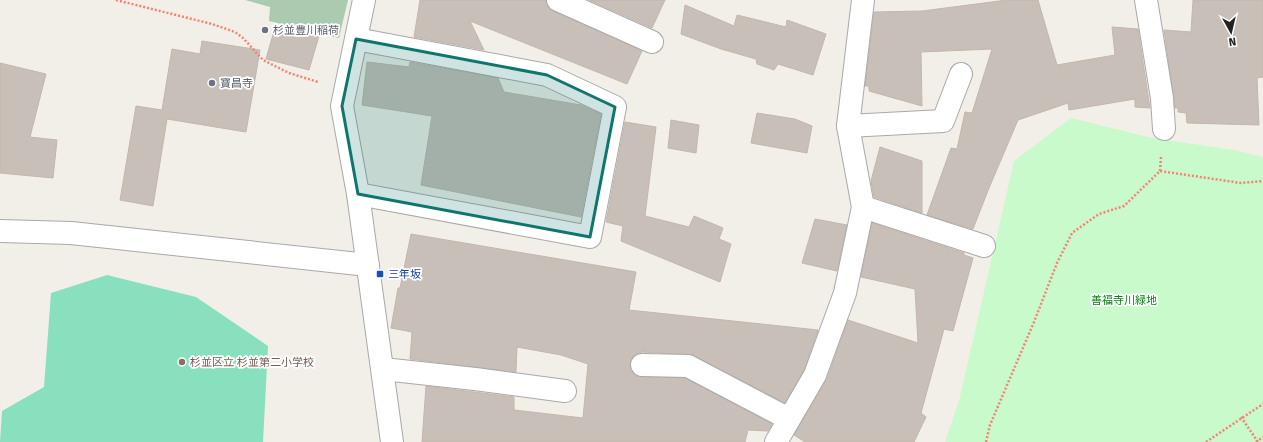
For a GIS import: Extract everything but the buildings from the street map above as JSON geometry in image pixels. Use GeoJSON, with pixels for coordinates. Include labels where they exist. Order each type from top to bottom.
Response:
{"type":"FeatureCollection","features":[{"type":"Feature","properties":{"kind":"street"},"geometry":{"type":"LineString","coordinates":[[364,0],[342,106],[358,194],[392,442]]}},
{"type":"Feature","properties":{"kind":"street"},"geometry":{"type":"LineString","coordinates":[[558,0],[652,42]]}},
{"type":"Feature","properties":{"kind":"street"},"geometry":{"type":"LineString","coordinates":[[776,442],[815,375],[845,293],[863,207],[848,126],[862,0]]}},
{"type":"Feature","properties":{"kind":"street"},"geometry":{"type":"LineString","coordinates":[[1146,0],[1162,98],[1164,128]]}},
{"type":"Feature","properties":{"kind":"street"},"geometry":{"type":"LineString","coordinates":[[356,39],[547,75],[615,107],[590,236],[358,194]]}},
{"type":"Feature","properties":{"kind":"street"},"geometry":{"type":"LineString","coordinates":[[848,126],[943,121],[961,74]]}},
{"type":"Feature","properties":{"kind":"street"},"geometry":{"type":"LineString","coordinates":[[863,207],[984,246]]}},
{"type":"Feature","properties":{"kind":"street"},"geometry":{"type":"LineString","coordinates":[[0,231],[71,233],[368,265]]}},
{"type":"Feature","properties":{"kind":"street"},"geometry":{"type":"LineString","coordinates":[[642,365],[688,366],[790,419]]}},
{"type":"Feature","properties":{"kind":"street"},"geometry":{"type":"LineString","coordinates":[[383,369],[565,391]]}},
{"type":"Feature","properties":{"kind":"path"},"geometry":{"type":"LineString","coordinates":[[116,0],[212,24],[235,32],[243,38],[263,60],[289,73],[324,83]]}},
{"type":"Feature","properties":{"kind":"path"},"geometry":{"type":"LineString","coordinates":[[986,442],[990,425],[1034,322],[1057,263],[1072,233],[1099,214],[1124,206],[1160,171],[1241,183],[1263,181]]}},
{"type":"Feature","properties":{"kind":"path"},"geometry":{"type":"LineString","coordinates":[[1206,442],[1241,417],[1263,404]]}},
{"type":"Feature","properties":{"kind":"path"},"geometry":{"type":"LineString","coordinates":[[1241,417],[1257,442],[1263,438]]}},
{"type":"Feature","properties":{"kind":"highlighted area"},"geometry":{"type":"Polygon","coordinates":[[[356,39],[547,75],[615,107],[590,237],[358,194],[342,106],[356,39]]]}},
{"type":"Feature","properties":{"kind":"green space"},"geometry":{"type":"Polygon","coordinates":[[[245,0],[348,0],[339,38],[269,21],[270,7],[245,0]]]}},
{"type":"Feature","properties":{"kind":"green space","name":"善福寺川緑地"},"geometry":{"type":"Polygon","coordinates":[[[1071,118],[1152,138],[1234,150],[1263,157],[1263,442],[945,442],[959,401],[1014,161],[1071,118]]]}},
{"type":"Feature","properties":{"kind":"green space"},"geometry":{"type":"Polygon","coordinates":[[[107,275],[196,297],[268,346],[263,442],[0,442],[2,411],[44,387],[51,293],[107,275]]]}},
{"type":"Feature","properties":{"kind":"place","name":"杉並豊川稲荷"},"geometry":{"type":"Point","coordinates":[265,30]}},
{"type":"Feature","properties":{"kind":"place","name":"寶昌寺"},"geometry":{"type":"Point","coordinates":[212,83]}},
{"type":"Feature","properties":{"kind":"place","name":"三年坂"},"geometry":{"type":"Point","coordinates":[380,274]}},
{"type":"Feature","properties":{"kind":"place","name":"杉並区立 杉並第二小学校"},"geometry":{"type":"Point","coordinates":[182,362]}}]}
